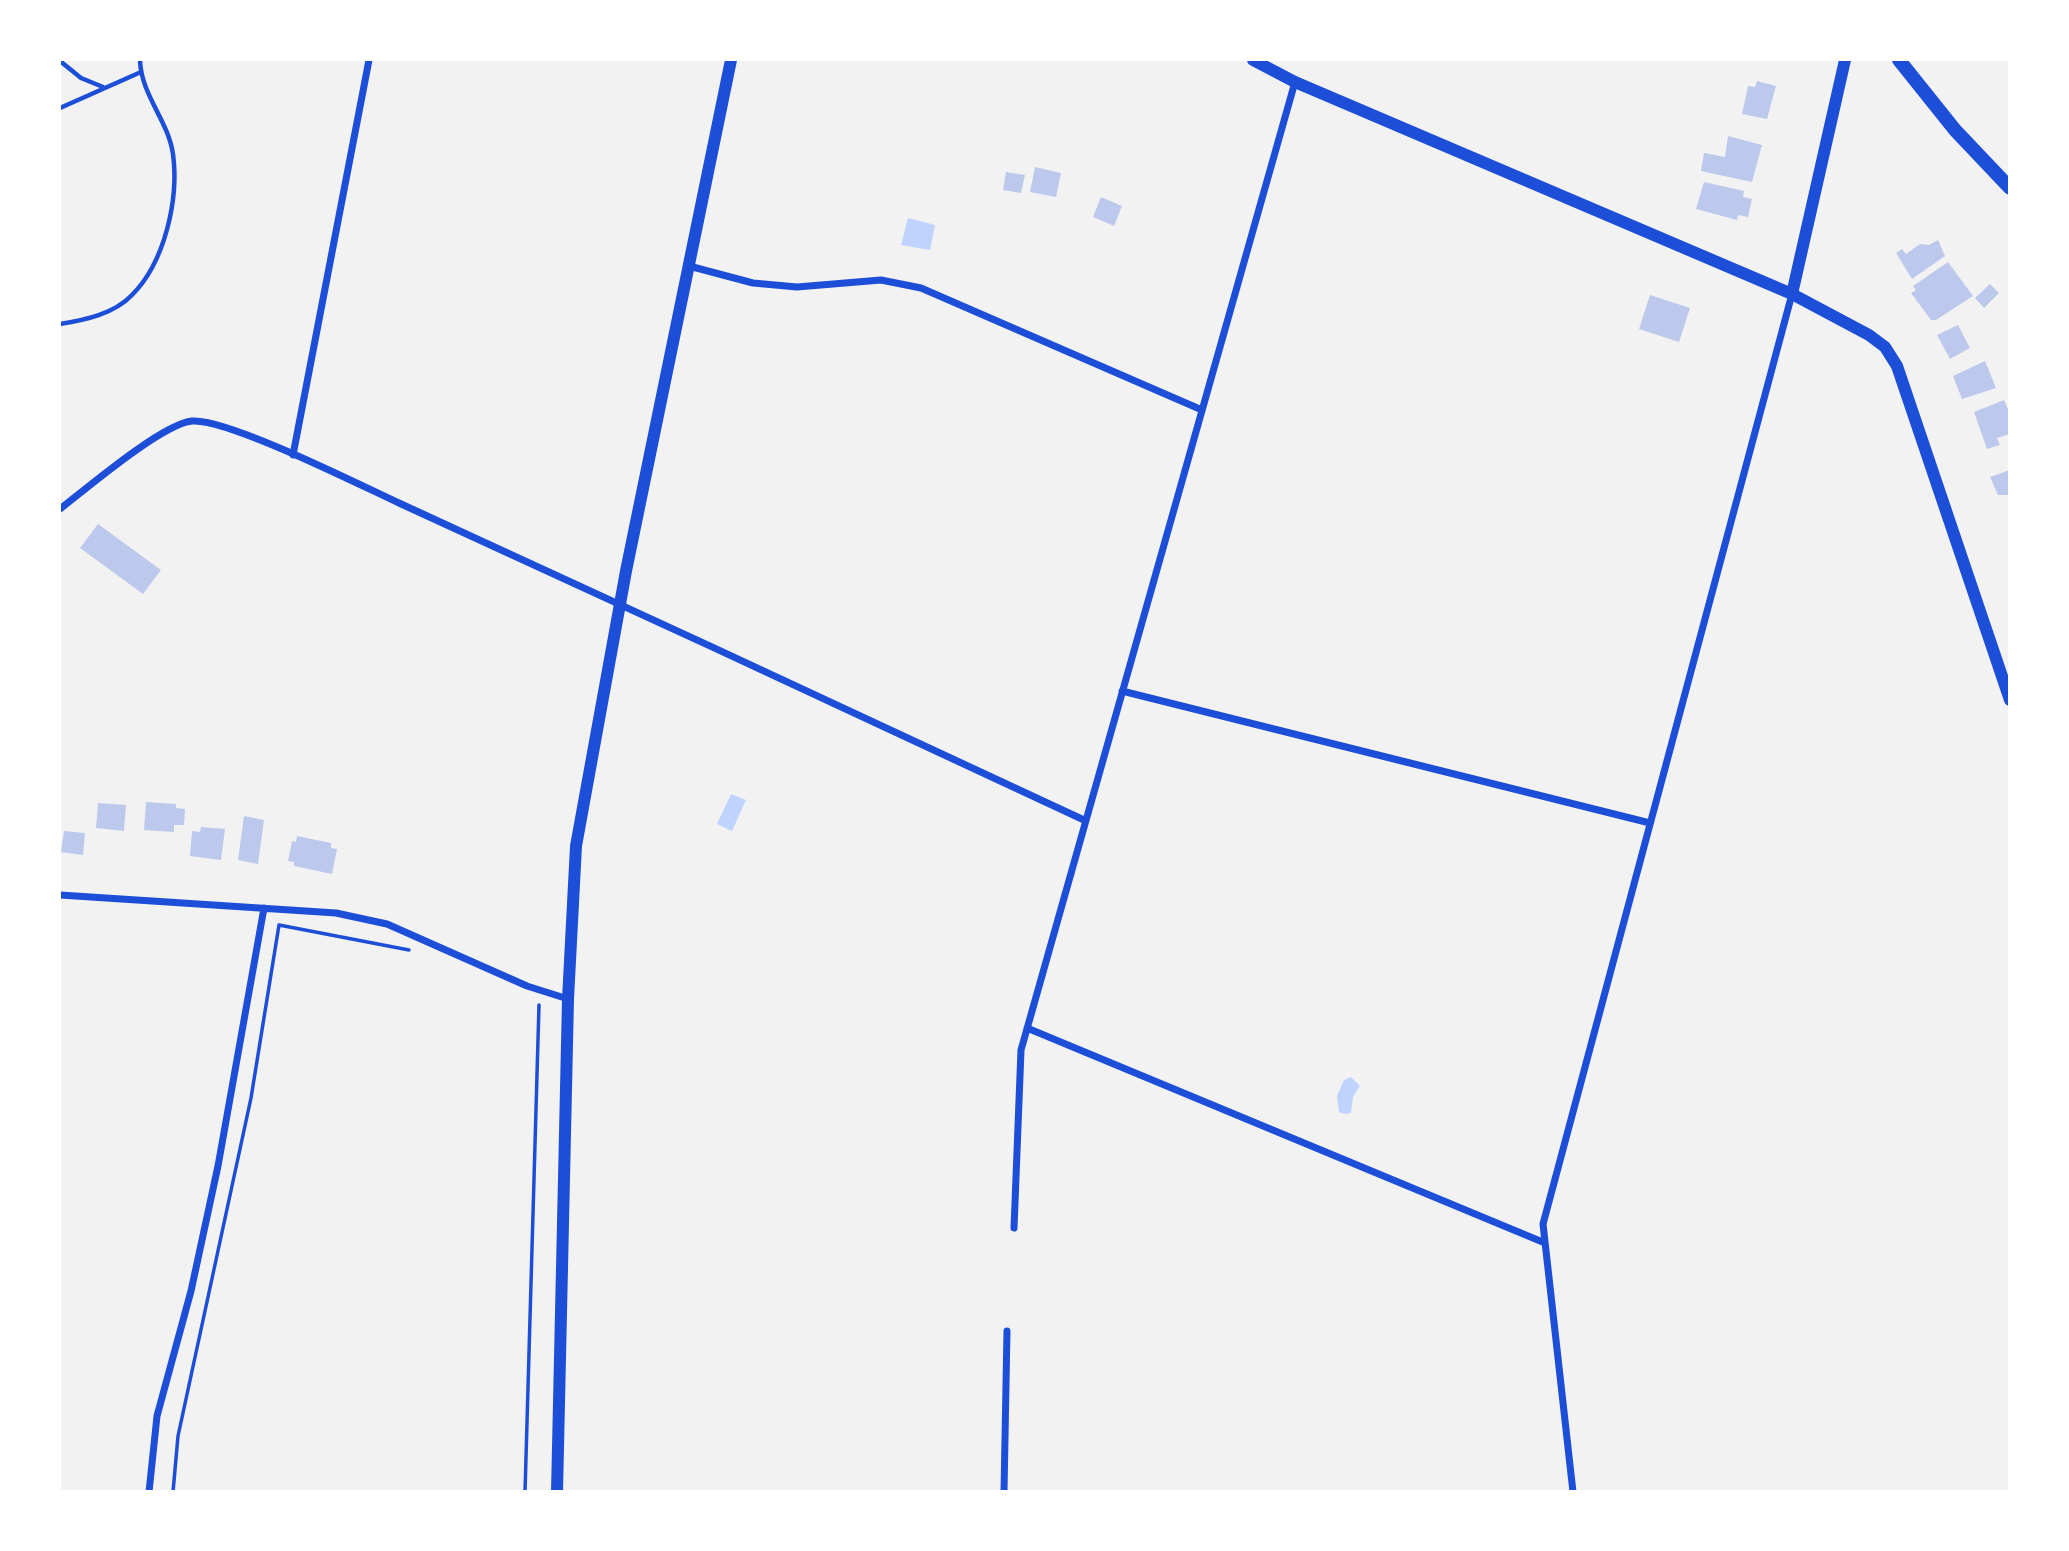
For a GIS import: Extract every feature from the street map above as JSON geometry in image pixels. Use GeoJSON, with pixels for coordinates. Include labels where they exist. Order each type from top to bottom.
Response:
{"type":"FeatureCollection","features":[{"type":"Feature","properties":{"kind":"main road"},"geometry":{"type":"LineString","coordinates":[[1899,60],[1948,122],[2009,185]]}},
{"type":"Feature","properties":{"kind":"street"},"geometry":{"type":"LineString","coordinates":[[293,455],[369,60]]}},
{"type":"Feature","properties":{"kind":"street"},"geometry":{"type":"LineString","coordinates":[[557,1492],[568,999],[580,814],[731,60]]}},
{"type":"Feature","properties":{"kind":"street"},"geometry":{"type":"LineString","coordinates":[[1253,60],[1295,82],[1792,294],[1869,335],[1885,347],[1897,366],[2010,700]]}},
{"type":"Feature","properties":{"kind":"street"},"geometry":{"type":"LineString","coordinates":[[1573,1492],[1543,1224],[1792,294],[1845,60]]}},
{"type":"Feature","properties":{"kind":"street"},"geometry":{"type":"LineString","coordinates":[[1014,1228],[1020,1070],[1027,1028],[1295,82]]}},
{"type":"Feature","properties":{"kind":"street"},"geometry":{"type":"LineString","coordinates":[[689,266],[753,283],[797,287],[881,280],[921,288],[1202,410]]}},
{"type":"Feature","properties":{"kind":"street"},"geometry":{"type":"LineString","coordinates":[[60,509],[162,434],[191,421],[212,422],[293,455],[620,604],[1084,820]]}},
{"type":"Feature","properties":{"kind":"street"},"geometry":{"type":"LineString","coordinates":[[1122,691],[1650,823]]}},
{"type":"Feature","properties":{"kind":"street"},"geometry":{"type":"LineString","coordinates":[[60,895],[336,914],[387,924],[527,986],[568,999]]}},
{"type":"Feature","properties":{"kind":"street"},"geometry":{"type":"LineString","coordinates":[[149,1492],[157,1416],[191,1291],[218,1166],[264,908]]}},
{"type":"Feature","properties":{"kind":"street"},"geometry":{"type":"LineString","coordinates":[[1027,1028],[1545,1243]]}},
{"type":"Feature","properties":{"kind":"street"},"geometry":{"type":"LineString","coordinates":[[1004,1492],[1007,1331]]}},
{"type":"Feature","properties":{"kind":"lane"},"geometry":{"type":"LineString","coordinates":[[60,324],[113,309],[133,294],[149,271],[163,239],[171,206],[173,154],[165,130],[147,96],[140,60]]}},
{"type":"Feature","properties":{"kind":"lane"},"geometry":{"type":"LineString","coordinates":[[60,61],[81,78],[103,87]]}},
{"type":"Feature","properties":{"kind":"lane"},"geometry":{"type":"LineString","coordinates":[[60,107],[141,72]]}},
{"type":"Feature","properties":{"kind":"path"},"geometry":{"type":"LineString","coordinates":[[173,1492],[178,1436],[251,1098],[279,925],[317,930],[414,951]]}},
{"type":"Feature","properties":{"kind":"path"},"geometry":{"type":"LineString","coordinates":[[525,1492],[525,1404],[540,1005],[528,1000]]}},
{"type":"Feature","properties":{"kind":"water"},"geometry":{"type":"Polygon","coordinates":[[[908,218],[935,225],[930,250],[901,245],[908,218]]]}},
{"type":"Feature","properties":{"kind":"water"},"geometry":{"type":"Polygon","coordinates":[[[731,794],[746,800],[732,831],[717,824],[731,794]]]}},
{"type":"Feature","properties":{"kind":"water"},"geometry":{"type":"Polygon","coordinates":[[[1351,1077],[1360,1086],[1353,1097],[1351,1113],[1345,1114],[1339,1112],[1337,1096],[1344,1080],[1351,1077]]]}},
{"type":"Feature","properties":{"kind":"building"},"geometry":{"type":"Polygon","coordinates":[[[1757,81],[1776,86],[1767,119],[1742,114],[1748,86],[1755,87],[1757,81]]]}},
{"type":"Feature","properties":{"kind":"building"},"geometry":{"type":"Polygon","coordinates":[[[1728,136],[1762,145],[1752,182],[1701,171],[1704,153],[1725,157],[1728,136]]]}},
{"type":"Feature","properties":{"kind":"building"},"geometry":{"type":"Polygon","coordinates":[[[1035,167],[1061,173],[1056,197],[1030,192],[1035,167]]]}},
{"type":"Feature","properties":{"kind":"building"},"geometry":{"type":"Polygon","coordinates":[[[1006,172],[1025,175],[1021,193],[1003,190],[1006,172]]]}},
{"type":"Feature","properties":{"kind":"building"},"geometry":{"type":"Polygon","coordinates":[[[1704,182],[1744,191],[1743,197],[1752,199],[1748,217],[1738,215],[1737,220],[1696,209],[1704,182]]]}},
{"type":"Feature","properties":{"kind":"building"},"geometry":{"type":"Polygon","coordinates":[[[1101,197],[1122,206],[1114,226],[1093,217],[1101,197]]]}},
{"type":"Feature","properties":{"kind":"building"},"geometry":{"type":"Polygon","coordinates":[[[1938,240],[1945,256],[1912,279],[1896,253],[1902,249],[1906,254],[1920,244],[1929,245],[1938,240]]]}},
{"type":"Feature","properties":{"kind":"building"},"geometry":{"type":"Polygon","coordinates":[[[1948,262],[1973,296],[1936,320],[1931,320],[1911,293],[1916,290],[1913,286],[1948,262]]]}},
{"type":"Feature","properties":{"kind":"building"},"geometry":{"type":"Polygon","coordinates":[[[1990,284],[1999,293],[1984,308],[1975,298],[1990,284]]]}},
{"type":"Feature","properties":{"kind":"building"},"geometry":{"type":"Polygon","coordinates":[[[1650,295],[1690,308],[1679,342],[1639,329],[1650,295]]]}},
{"type":"Feature","properties":{"kind":"building"},"geometry":{"type":"Polygon","coordinates":[[[1958,325],[1970,348],[1950,359],[1937,335],[1958,325]]]}},
{"type":"Feature","properties":{"kind":"building"},"geometry":{"type":"Polygon","coordinates":[[[1985,361],[1996,388],[1962,399],[1953,376],[1985,361]]]}},
{"type":"Feature","properties":{"kind":"building"},"geometry":{"type":"Polygon","coordinates":[[[2004,400],[2010,414],[2010,434],[1997,438],[2000,445],[1987,449],[1974,412],[2004,400]]]}},
{"type":"Feature","properties":{"kind":"building"},"geometry":{"type":"Polygon","coordinates":[[[2010,470],[2010,495],[1998,495],[1990,477],[2010,470]]]}},
{"type":"Feature","properties":{"kind":"building"},"geometry":{"type":"Polygon","coordinates":[[[98,524],[161,570],[143,594],[80,548],[98,524]]]}},
{"type":"Feature","properties":{"kind":"building"},"geometry":{"type":"Polygon","coordinates":[[[146,802],[176,804],[176,808],[185,809],[184,825],[174,825],[174,832],[144,830],[146,802]]]}},
{"type":"Feature","properties":{"kind":"building"},"geometry":{"type":"Polygon","coordinates":[[[98,803],[126,805],[124,831],[96,828],[98,803]]]}},
{"type":"Feature","properties":{"kind":"building"},"geometry":{"type":"Polygon","coordinates":[[[244,816],[264,820],[258,864],[238,860],[244,816]]]}},
{"type":"Feature","properties":{"kind":"building"},"geometry":{"type":"Polygon","coordinates":[[[201,827],[225,829],[221,860],[190,856],[192,831],[200,832],[201,827]]]}},
{"type":"Feature","properties":{"kind":"building"},"geometry":{"type":"Polygon","coordinates":[[[64,831],[85,833],[83,855],[61,852],[64,831]]]}},
{"type":"Feature","properties":{"kind":"building"},"geometry":{"type":"Polygon","coordinates":[[[297,836],[331,843],[331,848],[337,849],[332,874],[294,866],[294,862],[288,861],[292,841],[296,842],[297,836]]]}}]}
